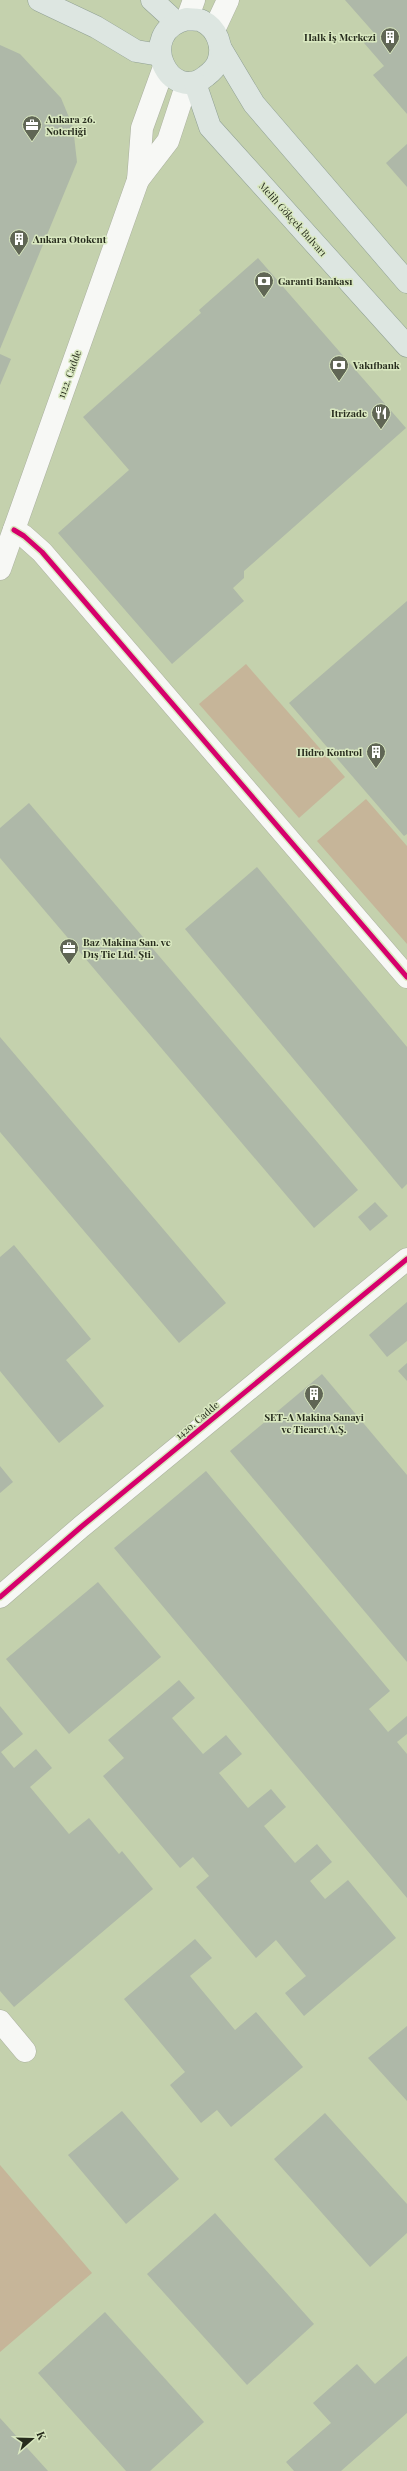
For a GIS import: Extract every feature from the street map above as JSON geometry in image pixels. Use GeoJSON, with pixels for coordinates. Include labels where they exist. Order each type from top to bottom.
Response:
{"type":"FeatureCollection","features":[{"type":"Feature","properties":{"kind":"main road"},"geometry":{"type":"LineString","coordinates":[[38,0],[96,27],[136,51],[162,61]]}},
{"type":"Feature","properties":{"kind":"main road"},"geometry":{"type":"LineString","coordinates":[[152,0],[202,21],[217,40],[254,104],[407,282]]}},
{"type":"Feature","properties":{"kind":"main road"},"geometry":{"type":"LineString","coordinates":[[186,14],[166,31],[160,42],[162,61],[170,75],[191,83],[211,72],[218,62],[217,40]]}},
{"type":"Feature","properties":{"kind":"main road","name":"Melih Gökçek Bulvarı"},"geometry":{"type":"LineString","coordinates":[[191,83],[210,127],[407,346]]}},
{"type":"Feature","properties":{"kind":"street"},"geometry":{"type":"LineString","coordinates":[[217,40],[228,0]]}},
{"type":"Feature","properties":{"kind":"street","name":"1122. Cadde"},"geometry":{"type":"LineString","coordinates":[[0,568],[138,180],[142,128],[162,61]]}},
{"type":"Feature","properties":{"kind":"street","name":"1122. Cadde"},"geometry":{"type":"LineString","coordinates":[[138,180],[168,141],[191,83]]}},
{"type":"Feature","properties":{"kind":"street"},"geometry":{"type":"LineString","coordinates":[[14,530],[24,536],[42,552],[407,977]]}},
{"type":"Feature","properties":{"kind":"street","name":"1420. Cadde"},"geometry":{"type":"LineString","coordinates":[[0,1597],[81,1526],[407,1259]]}},
{"type":"Feature","properties":{"kind":"street"},"geometry":{"type":"LineString","coordinates":[[0,2021],[25,2051]]}},
{"type":"Feature","properties":{"kind":"shaded area"},"geometry":{"type":"Polygon","coordinates":[[[0,0],[407,0],[407,2471],[0,2471],[0,0]]]}},
{"type":"Feature","properties":{"kind":"shaded area"},"geometry":{"type":"Polygon","coordinates":[[[246,664],[345,777],[299,818],[199,704],[246,664]]]}},
{"type":"Feature","properties":{"kind":"shaded area"},"geometry":{"type":"Polygon","coordinates":[[[366,799],[407,846],[407,944],[317,841],[366,799]]]}},
{"type":"Feature","properties":{"kind":"shaded area"},"geometry":{"type":"Polygon","coordinates":[[[0,2165],[92,2273],[0,2352],[0,2165]]]}},
{"type":"Feature","properties":{"kind":"building","name":"Halk İş Merkezi"},"geometry":{"type":"Polygon","coordinates":[[[345,0],[407,0],[407,114],[373,75],[384,66],[364,43],[375,34],[345,0]]]}},
{"type":"Feature","properties":{"kind":"building","name":"Ankara Otokent"},"geometry":{"type":"Polygon","coordinates":[[[0,45],[20,54],[61,98],[73,127],[77,162],[0,349],[0,45]]]}},
{"type":"Feature","properties":{"kind":"building"},"geometry":{"type":"Polygon","coordinates":[[[407,144],[407,187],[386,163],[407,144]]]}},
{"type":"Feature","properties":{"kind":"building"},"geometry":{"type":"Polygon","coordinates":[[[258,258],[406,428],[244,571],[244,578],[233,588],[244,601],[172,664],[58,533],[129,470],[83,417],[201,313],[199,310],[258,258]]]}},
{"type":"Feature","properties":{"kind":"building"},"geometry":{"type":"Polygon","coordinates":[[[0,354],[11,359],[0,385],[0,354]]]}},
{"type":"Feature","properties":{"kind":"building","name":"Hidro Kontrol"},"geometry":{"type":"Polygon","coordinates":[[[407,601],[407,834],[404,836],[289,703],[407,601]]]}},
{"type":"Feature","properties":{"kind":"building"},"geometry":{"type":"Polygon","coordinates":[[[29,803],[358,1190],[314,1228],[0,858],[0,828],[29,803]]]}},
{"type":"Feature","properties":{"kind":"building"},"geometry":{"type":"Polygon","coordinates":[[[257,867],[407,1047],[407,1184],[402,1189],[185,929],[257,867]]]}},
{"type":"Feature","properties":{"kind":"building"},"geometry":{"type":"Polygon","coordinates":[[[0,1037],[226,1303],[179,1343],[0,1132],[0,1037]]]}},
{"type":"Feature","properties":{"kind":"building"},"geometry":{"type":"Polygon","coordinates":[[[375,1202],[388,1216],[370,1231],[358,1217],[375,1202]]]}},
{"type":"Feature","properties":{"kind":"building"},"geometry":{"type":"Polygon","coordinates":[[[14,1245],[91,1339],[66,1360],[104,1406],[59,1443],[0,1371],[0,1257],[14,1245]]]}},
{"type":"Feature","properties":{"kind":"building"},"geometry":{"type":"Polygon","coordinates":[[[407,1302],[407,1341],[387,1357],[369,1335],[407,1302]]]}},
{"type":"Feature","properties":{"kind":"building"},"geometry":{"type":"Polygon","coordinates":[[[407,1363],[407,1381],[398,1371],[407,1363]]]}},
{"type":"Feature","properties":{"kind":"building"},"geometry":{"type":"Polygon","coordinates":[[[322,1374],[407,1475],[407,1662],[230,1451],[322,1374]]]}},
{"type":"Feature","properties":{"kind":"building"},"geometry":{"type":"Polygon","coordinates":[[[0,1466],[13,1482],[0,1493],[0,1466]]]}},
{"type":"Feature","properties":{"kind":"building"},"geometry":{"type":"Polygon","coordinates":[[[206,1471],[390,1691],[369,1709],[388,1732],[407,1716],[407,1734],[397,1742],[407,1754],[407,1898],[114,1548],[206,1471]]]}},
{"type":"Feature","properties":{"kind":"building"},"geometry":{"type":"Polygon","coordinates":[[[98,1582],[161,1657],[69,1734],[6,1659],[98,1582]]]}},
{"type":"Feature","properties":{"kind":"building"},"geometry":{"type":"Polygon","coordinates":[[[179,1680],[195,1698],[172,1718],[203,1754],[226,1735],[242,1754],[219,1773],[248,1808],[271,1789],[286,1807],[264,1826],[295,1863],[317,1844],[332,1862],[310,1881],[325,1899],[348,1880],[396,1938],[304,2016],[285,1993],[306,1976],[276,1940],[256,1958],[196,1887],[209,1876],[193,1857],[180,1868],[103,1776],[124,1758],[108,1740],[179,1680]]]}},
{"type":"Feature","properties":{"kind":"building"},"geometry":{"type":"Polygon","coordinates":[[[0,1706],[23,1734],[1,1752],[14,1768],[36,1749],[52,1768],[30,1787],[69,1834],[89,1818],[119,1854],[122,1851],[153,1889],[14,2007],[0,1991],[0,1706]]]}},
{"type":"Feature","properties":{"kind":"building"},"geometry":{"type":"Polygon","coordinates":[[[195,1939],[212,1958],[190,1976],[235,2030],[256,2012],[303,2067],[231,2127],[217,2110],[201,2123],[170,2085],[185,2072],[124,1999],[195,1939]]]}},
{"type":"Feature","properties":{"kind":"building"},"geometry":{"type":"Polygon","coordinates":[[[407,2026],[407,2101],[368,2058],[407,2026]]]}},
{"type":"Feature","properties":{"kind":"building"},"geometry":{"type":"Polygon","coordinates":[[[122,2111],[179,2179],[126,2224],[68,2155],[122,2111]]]}},
{"type":"Feature","properties":{"kind":"building"},"geometry":{"type":"Polygon","coordinates":[[[325,2113],[407,2204],[407,2233],[370,2267],[274,2159],[325,2113]]]}},
{"type":"Feature","properties":{"kind":"building"},"geometry":{"type":"Polygon","coordinates":[[[215,2213],[314,2324],[247,2385],[147,2274],[215,2213]]]}},
{"type":"Feature","properties":{"kind":"building"},"geometry":{"type":"Polygon","coordinates":[[[105,2312],[204,2422],[150,2471],[126,2471],[38,2373],[105,2312]]]}},
{"type":"Feature","properties":{"kind":"building"},"geometry":{"type":"Polygon","coordinates":[[[407,2356],[407,2413],[341,2471],[294,2471],[286,2462],[331,2423],[313,2403],[357,2364],[375,2384],[407,2356]]]}},
{"type":"Feature","properties":{"kind":"building"},"geometry":{"type":"Polygon","coordinates":[[[0,2418],[48,2471],[0,2471],[0,2418]]]}},
{"type":"Feature","properties":{"kind":"cycle path"},"geometry":{"type":"LineString","coordinates":[[14,530],[24,536],[42,552],[407,977]]}},
{"type":"Feature","properties":{"kind":"cycle path"},"geometry":{"type":"LineString","coordinates":[[0,1597],[81,1527],[407,1259]]}},
{"type":"Feature","properties":{"kind":"place","name":"Halk İş Merkezi"},"geometry":{"type":"Point","coordinates":[390,54]}},
{"type":"Feature","properties":{"kind":"place","name":"Ankara 26. Noterliği"},"geometry":{"type":"Point","coordinates":[32,142]}},
{"type":"Feature","properties":{"kind":"place","name":"Ankara Otokent"},"geometry":{"type":"Point","coordinates":[19,256]}},
{"type":"Feature","properties":{"kind":"place","name":"Garanti Bankası"},"geometry":{"type":"Point","coordinates":[264,298]}},
{"type":"Feature","properties":{"kind":"place","name":"Vakıfbank"},"geometry":{"type":"Point","coordinates":[339,382]}},
{"type":"Feature","properties":{"kind":"place","name":"Itrizade"},"geometry":{"type":"Point","coordinates":[381,430]}},
{"type":"Feature","properties":{"kind":"place","name":"Hidro Kontrol"},"geometry":{"type":"Point","coordinates":[376,769]}},
{"type":"Feature","properties":{"kind":"place","name":"Baz Makina San. ve Dış Tic Ltd. Şti."},"geometry":{"type":"Point","coordinates":[69,965]}},
{"type":"Feature","properties":{"kind":"place","name":"SET-A Makina Sanayi ve Ticaret A.Ş."},"geometry":{"type":"Point","coordinates":[314,1411]}}]}
